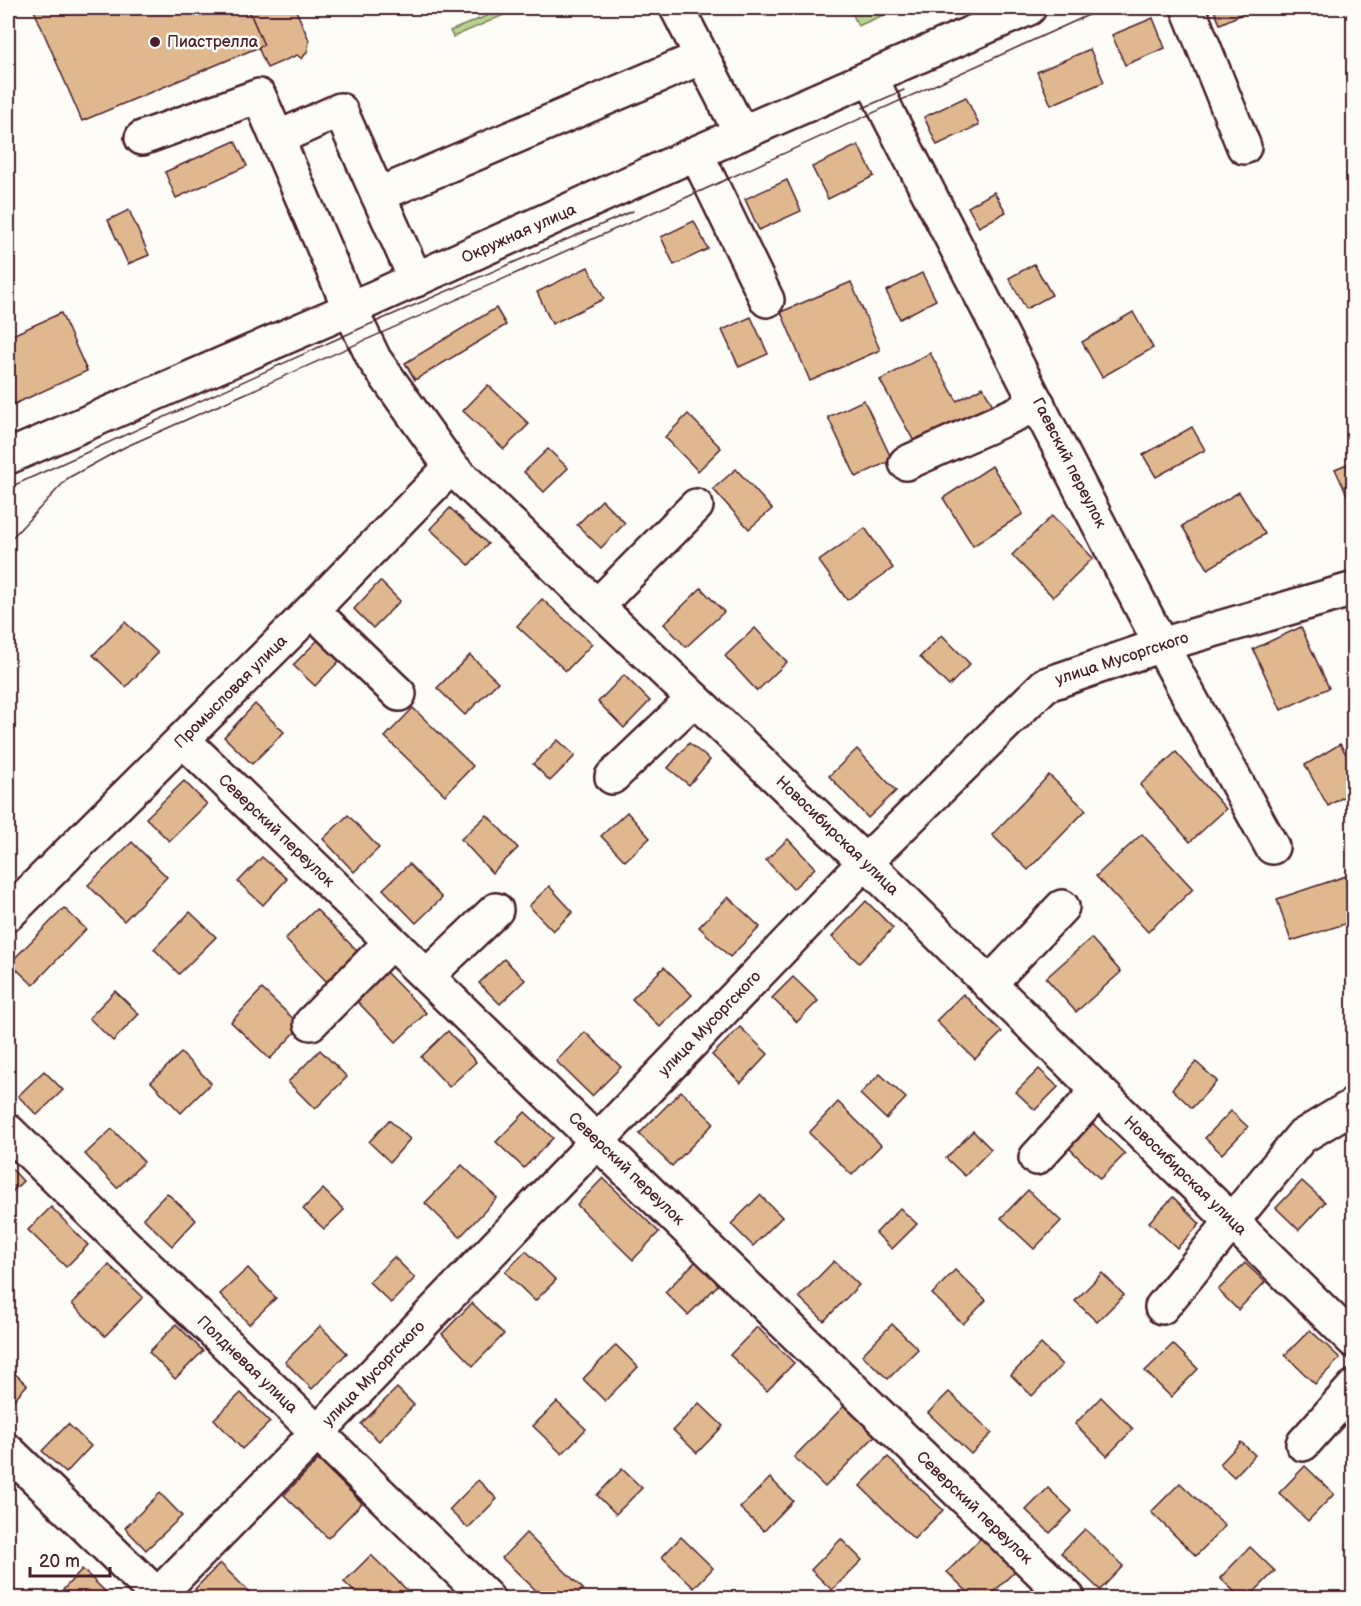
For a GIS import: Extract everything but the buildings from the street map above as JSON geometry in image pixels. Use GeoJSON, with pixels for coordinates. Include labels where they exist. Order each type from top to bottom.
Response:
{"type":"FeatureCollection","features":[{"type":"Feature","properties":{"kind":"street"},"geometry":{"type":"LineString","coordinates":[[677,8],[741,133]]}},
{"type":"Feature","properties":{"kind":"street","name":"Окружная улица"},"geometry":{"type":"LineString","coordinates":[[8,457],[416,280],[741,133],[1029,8]]}},
{"type":"Feature","properties":{"kind":"street"},"geometry":{"type":"LineString","coordinates":[[1188,8],[1244,147]]}},
{"type":"Feature","properties":{"kind":"street"},"geometry":{"type":"LineString","coordinates":[[378,195],[702,57]]}},
{"type":"Feature","properties":{"kind":"street","name":"Гаевский переулок"},"geometry":{"type":"LineString","coordinates":[[871,77],[1161,645],[1272,847]]}},
{"type":"Feature","properties":{"kind":"street","name":"Новосибирская улица"},"geometry":{"type":"LineString","coordinates":[[142,138],[259,96],[350,309],[374,359],[451,467],[865,862],[1353,1341]]}},
{"type":"Feature","properties":{"kind":"street"},"geometry":{"type":"LineString","coordinates":[[278,138],[340,110],[416,280]]}},
{"type":"Feature","properties":{"kind":"street"},"geometry":{"type":"LineString","coordinates":[[696,153],[766,300]]}},
{"type":"Feature","properties":{"kind":"street"},"geometry":{"type":"LineString","coordinates":[[906,463],[1038,404]]}},
{"type":"Feature","properties":{"kind":"street","name":"Промысловая улица"},"geometry":{"type":"LineString","coordinates":[[8,914],[312,610],[451,467]]}},
{"type":"Feature","properties":{"kind":"street"},"geometry":{"type":"LineString","coordinates":[[597,606],[696,506]]}},
{"type":"Feature","properties":{"kind":"street","name":"улица Мусоргского"},"geometry":{"type":"LineString","coordinates":[[157,1598],[865,862],[1045,685],[1161,645],[1353,589]]}},
{"type":"Feature","properties":{"kind":"street"},"geometry":{"type":"LineString","coordinates":[[312,610],[399,694]]}},
{"type":"Feature","properties":{"kind":"street"},"geometry":{"type":"LineString","coordinates":[[612,777],[694,699]]}},
{"type":"Feature","properties":{"kind":"street","name":"Северский переулок"},"geometry":{"type":"LineString","coordinates":[[183,740],[1068,1599]]}},
{"type":"Feature","properties":{"kind":"street"},"geometry":{"type":"LineString","coordinates":[[989,984],[1062,907]]}},
{"type":"Feature","properties":{"kind":"street"},"geometry":{"type":"LineString","coordinates":[[428,976],[496,910]]}},
{"type":"Feature","properties":{"kind":"street"},"geometry":{"type":"LineString","coordinates":[[311,1023],[391,942]]}},
{"type":"Feature","properties":{"kind":"street"},"geometry":{"type":"LineString","coordinates":[[1036,1158],[1098,1091]]}},
{"type":"Feature","properties":{"kind":"street"},"geometry":{"type":"LineString","coordinates":[[1162,1307],[1301,1137],[1353,1105]]}},
{"type":"Feature","properties":{"kind":"street","name":"Полдневая улица"},"geometry":{"type":"LineString","coordinates":[[8,1131],[487,1599]]}},
{"type":"Feature","properties":{"kind":"street"},"geometry":{"type":"LineString","coordinates":[[1304,1444],[1353,1388]]}},
{"type":"Feature","properties":{"kind":"street"},"geometry":{"type":"LineString","coordinates":[[8,1451],[157,1598]]}},
{"type":"Feature","properties":{"kind":"green space"},"geometry":{"type":"Polygon","coordinates":[[[506,8],[520,8],[453,37],[450,31],[506,8]]]}},
{"type":"Feature","properties":{"kind":"green space"},"geometry":{"type":"Polygon","coordinates":[[[850,8],[900,8],[858,26],[850,8]]]}},
{"type":"Feature","properties":{"kind":"tram line"},"geometry":{"type":"LineString","coordinates":[[8,542],[68,478],[125,447],[712,186],[1104,8]]}},
{"type":"Feature","properties":{"kind":"tram line"},"geometry":{"type":"LineString","coordinates":[[863,108],[904,90]]}},
{"type":"Feature","properties":{"kind":"tram line"},"geometry":{"type":"LineString","coordinates":[[8,488],[359,329],[633,211]]}},
{"type":"Feature","properties":{"kind":"place","name":"Пиастрелла"},"geometry":{"type":"Point","coordinates":[155,42]}}]}
